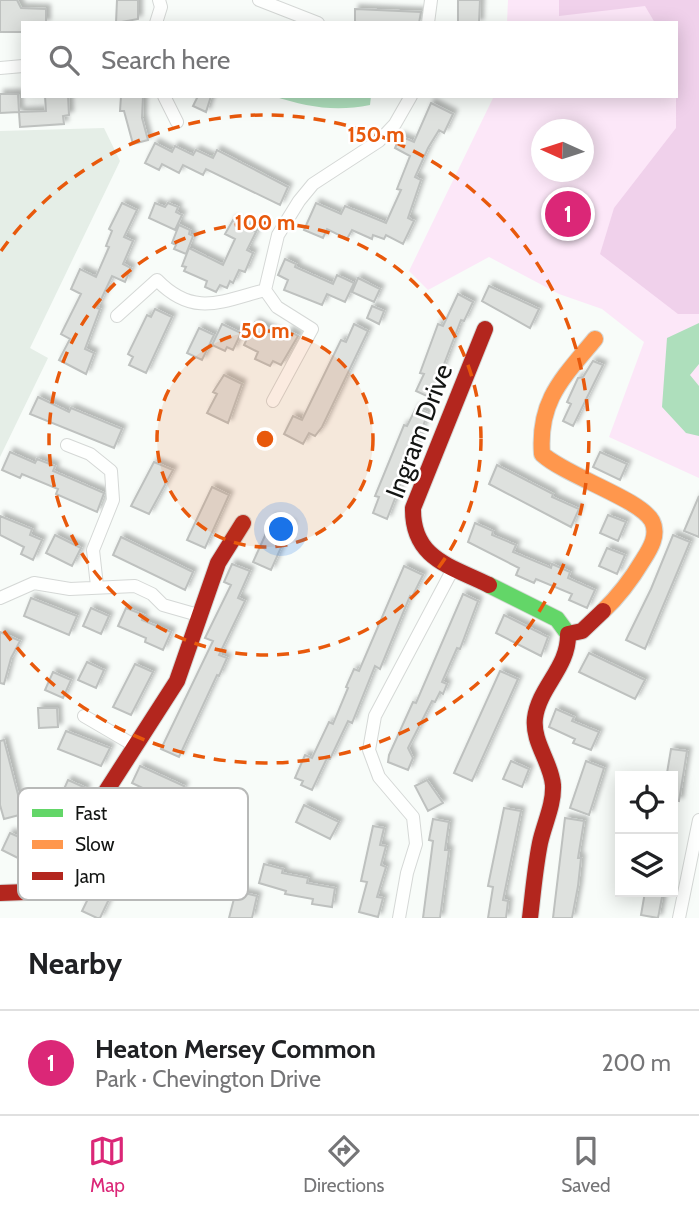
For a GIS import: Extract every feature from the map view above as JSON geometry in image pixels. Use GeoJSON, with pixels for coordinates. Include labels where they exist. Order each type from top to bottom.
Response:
{"type":"FeatureCollection","features":[{"type":"Feature","properties":{"kind":"street"},"geometry":{"type":"LineString","coordinates":[[157,21],[161,8],[159,0]]}},
{"type":"Feature","properties":{"kind":"street"},"geometry":{"type":"LineString","coordinates":[[259,0],[313,21]]}},
{"type":"Feature","properties":{"kind":"street"},"geometry":{"type":"LineString","coordinates":[[428,21],[430,0]]}},
{"type":"Feature","properties":{"kind":"street"},"geometry":{"type":"LineString","coordinates":[[0,68],[21,66]]}},
{"type":"Feature","properties":{"kind":"street"},"geometry":{"type":"LineString","coordinates":[[165,98],[177,122]]}},
{"type":"Feature","properties":{"kind":"street"},"geometry":{"type":"LineString","coordinates":[[273,401],[312,329],[277,307],[265,290],[278,235],[313,184],[379,141],[395,124],[410,98]]}},
{"type":"Feature","properties":{"kind":"street"},"geometry":{"type":"LineString","coordinates":[[117,316],[157,280],[174,297],[196,304],[215,303],[265,290]]}},
{"type":"Feature","properties":{"kind":"street","name":"Ingram Drive"},"geometry":{"type":"LineString","coordinates":[[485,329],[413,508],[412,527],[419,544],[430,556],[557,619],[568,634]]}},
{"type":"Feature","properties":{"kind":"street"},"geometry":{"type":"LineString","coordinates":[[530,918],[541,838],[552,803],[553,783],[536,733],[535,717],[569,642],[568,634],[582,631],[625,591],[654,541],[652,521],[639,508],[556,467],[542,454],[541,415],[552,391],[595,340]]}},
{"type":"Feature","properties":{"kind":"street"},"geometry":{"type":"LineString","coordinates":[[67,445],[90,454],[111,471],[113,500],[93,550],[97,586]]}},
{"type":"Feature","properties":{"kind":"street"},"geometry":{"type":"LineString","coordinates":[[108,788],[137,747],[177,681],[218,563],[243,523]]}},
{"type":"Feature","properties":{"kind":"street"},"geometry":{"type":"LineString","coordinates":[[399,918],[407,873],[416,844],[413,817],[379,777],[369,750],[375,716],[454,567]]}},
{"type":"Feature","properties":{"kind":"street"},"geometry":{"type":"LineString","coordinates":[[0,598],[34,583],[69,589],[135,586],[152,594],[163,605],[198,615]]}},
{"type":"Feature","properties":{"kind":"street"},"geometry":{"type":"LineString","coordinates":[[84,716],[137,747]]}},
{"type":"Feature","properties":{"kind":"street"},"geometry":{"type":"LineString","coordinates":[[679,918],[699,820]]}},
{"type":"Feature","properties":{"kind":"street"},"geometry":{"type":"LineString","coordinates":[[0,892],[18,893]]}},
{"type":"Feature","properties":{"kind":"shaded area"},"geometry":{"type":"Polygon","coordinates":[[[508,0],[699,0],[699,478],[609,437],[644,342],[602,309],[559,294],[489,257],[428,290],[409,271],[493,98],[678,98],[678,21],[507,21],[508,0]]]}},
{"type":"Feature","properties":{"kind":"shaded area"},"geometry":{"type":"Polygon","coordinates":[[[559,0],[699,0],[699,314],[678,314],[600,254],[614,208],[676,128],[678,21],[654,21],[645,6],[559,16],[559,0]]]}},
{"type":"Feature","properties":{"kind":"shaded area"},"geometry":{"type":"Polygon","coordinates":[[[280,98],[371,98],[370,105],[357,107],[333,108],[280,98]]]}},
{"type":"Feature","properties":{"kind":"shaded area"},"geometry":{"type":"Polygon","coordinates":[[[104,128],[120,161],[30,348],[48,358],[0,457],[0,131],[104,128]]]}},
{"type":"Feature","properties":{"kind":"shaded area"},"geometry":{"type":"Polygon","coordinates":[[[699,323],[699,364],[690,375],[699,386],[699,436],[686,433],[662,407],[667,338],[699,323]]]}},
{"type":"Feature","properties":{"kind":"building"},"geometry":{"type":"Polygon","coordinates":[[[0,0],[17,0],[21,8],[46,9],[46,21],[21,21],[21,32],[0,32],[0,0]]]}},
{"type":"Feature","properties":{"kind":"building"},"geometry":{"type":"Polygon","coordinates":[[[117,0],[138,0],[138,19],[116,21],[117,0]]]}},
{"type":"Feature","properties":{"kind":"building"},"geometry":{"type":"Polygon","coordinates":[[[458,0],[480,0],[479,21],[458,21],[458,0]]]}},
{"type":"Feature","properties":{"kind":"building"},"geometry":{"type":"Polygon","coordinates":[[[355,9],[421,12],[419,21],[355,21],[355,9]]]}},
{"type":"Feature","properties":{"kind":"building"},"geometry":{"type":"Polygon","coordinates":[[[0,94],[18,94],[19,112],[0,113],[0,94]]]}},
{"type":"Feature","properties":{"kind":"building"},"geometry":{"type":"Polygon","coordinates":[[[45,98],[68,98],[69,115],[63,116],[64,124],[20,127],[19,112],[46,111],[45,98]]]}},
{"type":"Feature","properties":{"kind":"building"},"geometry":{"type":"Polygon","coordinates":[[[121,98],[143,98],[142,118],[148,140],[133,144],[124,111],[120,111],[121,98]]]}},
{"type":"Feature","properties":{"kind":"building"},"geometry":{"type":"Polygon","coordinates":[[[197,98],[210,98],[206,112],[193,106],[197,98]]]}},
{"type":"Feature","properties":{"kind":"building"},"geometry":{"type":"Polygon","coordinates":[[[431,103],[453,114],[444,133],[439,130],[428,148],[415,177],[421,180],[408,218],[414,221],[403,244],[386,235],[384,239],[373,235],[372,239],[352,230],[347,239],[327,229],[323,238],[304,230],[316,203],[341,214],[345,206],[386,223],[401,190],[397,189],[410,156],[395,148],[400,136],[414,142],[431,103]]]}},
{"type":"Feature","properties":{"kind":"building"},"geometry":{"type":"Polygon","coordinates":[[[155,143],[172,152],[175,146],[193,155],[196,150],[213,158],[217,150],[288,187],[280,205],[206,169],[203,175],[183,165],[179,173],[162,164],[159,170],[145,163],[155,143]]]}},
{"type":"Feature","properties":{"kind":"building"},"geometry":{"type":"Polygon","coordinates":[[[122,203],[137,210],[124,237],[133,241],[123,264],[131,268],[125,282],[112,276],[97,308],[100,309],[85,349],[94,353],[86,374],[59,360],[70,339],[61,334],[81,294],[71,289],[80,269],[96,277],[109,247],[106,246],[112,231],[109,229],[122,203]]]}},
{"type":"Feature","properties":{"kind":"building"},"geometry":{"type":"Polygon","coordinates":[[[155,203],[165,207],[168,203],[178,207],[176,212],[182,215],[175,230],[149,218],[155,203]]]}},
{"type":"Feature","properties":{"kind":"building"},"geometry":{"type":"Polygon","coordinates":[[[233,220],[256,232],[247,250],[253,253],[245,272],[239,270],[233,283],[230,281],[227,288],[220,285],[216,292],[205,287],[207,281],[184,271],[186,267],[182,266],[189,248],[223,265],[235,239],[225,234],[233,220]]]}},
{"type":"Feature","properties":{"kind":"building"},"geometry":{"type":"Polygon","coordinates":[[[179,225],[190,230],[189,234],[193,236],[186,254],[174,249],[176,245],[172,243],[179,225]]]}},
{"type":"Feature","properties":{"kind":"building"},"geometry":{"type":"Polygon","coordinates":[[[285,259],[296,264],[295,267],[333,284],[337,275],[354,283],[345,302],[327,294],[322,305],[284,290],[288,280],[278,275],[285,259]]]}},
{"type":"Feature","properties":{"kind":"building"},"geometry":{"type":"Polygon","coordinates":[[[358,278],[380,289],[374,302],[352,292],[358,278]]]}},
{"type":"Feature","properties":{"kind":"building"},"geometry":{"type":"Polygon","coordinates":[[[489,286],[539,309],[530,328],[482,301],[489,286]]]}},
{"type":"Feature","properties":{"kind":"building"},"geometry":{"type":"Polygon","coordinates":[[[458,294],[473,302],[464,321],[461,320],[431,398],[416,391],[424,374],[420,373],[438,324],[443,326],[458,294]]]}},
{"type":"Feature","properties":{"kind":"building"},"geometry":{"type":"Polygon","coordinates":[[[372,306],[384,311],[379,324],[367,318],[372,306]]]}},
{"type":"Feature","properties":{"kind":"building"},"geometry":{"type":"Polygon","coordinates":[[[155,309],[172,317],[146,373],[129,365],[133,357],[128,354],[147,315],[151,317],[155,309]]]}},
{"type":"Feature","properties":{"kind":"building"},"geometry":{"type":"Polygon","coordinates":[[[255,322],[286,337],[289,331],[298,336],[281,365],[273,361],[270,366],[255,359],[258,352],[244,345],[255,322]]]}},
{"type":"Feature","properties":{"kind":"building"},"geometry":{"type":"Polygon","coordinates":[[[222,324],[241,333],[233,350],[227,347],[225,351],[212,345],[222,324]]]}},
{"type":"Feature","properties":{"kind":"building"},"geometry":{"type":"Polygon","coordinates":[[[354,324],[368,331],[322,427],[315,436],[309,433],[303,444],[284,434],[293,416],[302,420],[341,340],[346,342],[354,324]]]}},
{"type":"Feature","properties":{"kind":"building"},"geometry":{"type":"Polygon","coordinates":[[[199,328],[214,335],[202,360],[187,353],[199,328]]]}},
{"type":"Feature","properties":{"kind":"building"},"geometry":{"type":"Polygon","coordinates":[[[593,361],[603,365],[573,426],[563,421],[571,404],[567,402],[578,378],[583,377],[593,361]]]}},
{"type":"Feature","properties":{"kind":"building"},"geometry":{"type":"Polygon","coordinates":[[[224,375],[242,384],[228,423],[207,413],[217,394],[213,392],[224,375]]]}},
{"type":"Feature","properties":{"kind":"building"},"geometry":{"type":"Polygon","coordinates":[[[38,397],[69,412],[71,408],[122,429],[114,448],[30,414],[38,397]]]}},
{"type":"Feature","properties":{"kind":"building"},"geometry":{"type":"Polygon","coordinates":[[[416,408],[428,413],[387,519],[373,513],[379,497],[375,496],[404,425],[407,426],[416,408]]]}},
{"type":"Feature","properties":{"kind":"building"},"geometry":{"type":"Polygon","coordinates":[[[10,452],[35,463],[37,459],[55,466],[53,471],[104,493],[97,512],[56,494],[58,489],[22,474],[20,478],[2,470],[10,452]]]}},
{"type":"Feature","properties":{"kind":"building"},"geometry":{"type":"Polygon","coordinates":[[[600,452],[627,464],[620,480],[593,467],[600,452]]]}},
{"type":"Feature","properties":{"kind":"building"},"geometry":{"type":"Polygon","coordinates":[[[154,462],[173,470],[149,514],[131,506],[154,462]]]}},
{"type":"Feature","properties":{"kind":"building"},"geometry":{"type":"Polygon","coordinates":[[[497,465],[553,494],[552,497],[579,509],[571,527],[489,484],[497,465]]]}},
{"type":"Feature","properties":{"kind":"building"},"geometry":{"type":"Polygon","coordinates":[[[212,487],[229,495],[205,548],[187,540],[212,487]]]}},
{"type":"Feature","properties":{"kind":"building"},"geometry":{"type":"Polygon","coordinates":[[[699,496],[699,537],[684,531],[699,496]]]}},
{"type":"Feature","properties":{"kind":"building"},"geometry":{"type":"Polygon","coordinates":[[[608,515],[626,522],[618,541],[600,533],[608,515]]]}},
{"type":"Feature","properties":{"kind":"building"},"geometry":{"type":"Polygon","coordinates":[[[0,516],[32,529],[30,535],[42,540],[33,560],[21,554],[24,547],[0,535],[0,516]]]}},
{"type":"Feature","properties":{"kind":"building"},"geometry":{"type":"Polygon","coordinates":[[[273,518],[291,525],[271,570],[253,562],[273,518]]]}},
{"type":"Feature","properties":{"kind":"building"},"geometry":{"type":"Polygon","coordinates":[[[475,523],[493,531],[492,535],[516,545],[513,552],[551,568],[552,564],[570,572],[568,578],[595,590],[587,608],[569,600],[572,594],[536,579],[534,583],[516,575],[519,568],[468,542],[475,523]]]}},
{"type":"Feature","properties":{"kind":"building"},"geometry":{"type":"Polygon","coordinates":[[[55,535],[81,548],[72,566],[46,553],[55,535]]]}},
{"type":"Feature","properties":{"kind":"building"},"geometry":{"type":"Polygon","coordinates":[[[673,535],[690,542],[645,649],[626,640],[673,535]]]}},
{"type":"Feature","properties":{"kind":"building"},"geometry":{"type":"Polygon","coordinates":[[[121,537],[193,572],[185,590],[113,555],[121,537]]]}},
{"type":"Feature","properties":{"kind":"building"},"geometry":{"type":"Polygon","coordinates":[[[607,548],[625,555],[617,574],[599,566],[607,548]]]}},
{"type":"Feature","properties":{"kind":"building"},"geometry":{"type":"Polygon","coordinates":[[[232,564],[250,571],[238,598],[245,601],[219,655],[227,658],[179,757],[161,749],[213,641],[205,638],[231,585],[224,582],[232,564]]]}},
{"type":"Feature","properties":{"kind":"building"},"geometry":{"type":"Polygon","coordinates":[[[404,566],[423,575],[412,597],[410,596],[380,669],[375,666],[352,723],[348,721],[312,790],[301,785],[303,781],[295,778],[305,755],[312,758],[329,722],[333,724],[354,669],[359,671],[404,566]]]}},
{"type":"Feature","properties":{"kind":"building"},"geometry":{"type":"Polygon","coordinates":[[[463,594],[478,601],[460,649],[457,648],[442,682],[447,684],[443,694],[440,692],[435,702],[432,701],[408,748],[413,758],[408,770],[388,762],[389,755],[413,702],[416,703],[463,594]]]}},
{"type":"Feature","properties":{"kind":"building"},"geometry":{"type":"Polygon","coordinates":[[[31,598],[77,616],[69,635],[24,616],[31,598]]]}},
{"type":"Feature","properties":{"kind":"building"},"geometry":{"type":"Polygon","coordinates":[[[91,608],[109,616],[101,634],[83,626],[91,608]]]}},
{"type":"Feature","properties":{"kind":"building"},"geometry":{"type":"Polygon","coordinates":[[[126,608],[144,615],[142,620],[171,632],[163,650],[145,642],[146,638],[118,626],[126,608]]]}},
{"type":"Feature","properties":{"kind":"building"},"geometry":{"type":"Polygon","coordinates":[[[504,615],[548,637],[541,656],[496,633],[504,615]]]}},
{"type":"Feature","properties":{"kind":"building"},"geometry":{"type":"Polygon","coordinates":[[[0,632],[20,641],[11,658],[4,684],[0,683],[0,632]]]}},
{"type":"Feature","properties":{"kind":"building"},"geometry":{"type":"Polygon","coordinates":[[[589,653],[645,680],[635,699],[579,672],[589,653]]]}},
{"type":"Feature","properties":{"kind":"building"},"geometry":{"type":"Polygon","coordinates":[[[87,662],[104,670],[96,688],[78,680],[87,662]]]}},
{"type":"Feature","properties":{"kind":"building"},"geometry":{"type":"Polygon","coordinates":[[[135,664],[153,672],[131,715],[113,707],[135,664]]]}},
{"type":"Feature","properties":{"kind":"building"},"geometry":{"type":"Polygon","coordinates":[[[500,671],[518,679],[472,781],[454,773],[500,671]]]}},
{"type":"Feature","properties":{"kind":"building"},"geometry":{"type":"Polygon","coordinates":[[[53,672],[71,680],[63,698],[45,690],[53,672]]]}},
{"type":"Feature","properties":{"kind":"building"},"geometry":{"type":"Polygon","coordinates":[[[38,708],[57,708],[58,727],[39,728],[38,708]]]}},
{"type":"Feature","properties":{"kind":"building"},"geometry":{"type":"Polygon","coordinates":[[[556,709],[574,717],[572,721],[599,732],[591,750],[573,743],[575,739],[549,727],[556,709]]]}},
{"type":"Feature","properties":{"kind":"building"},"geometry":{"type":"Polygon","coordinates":[[[66,731],[110,748],[101,766],[58,749],[66,731]]]}},
{"type":"Feature","properties":{"kind":"building"},"geometry":{"type":"Polygon","coordinates":[[[4,740],[18,795],[18,815],[4,819],[0,805],[0,741],[4,740]]]}},
{"type":"Feature","properties":{"kind":"building"},"geometry":{"type":"Polygon","coordinates":[[[671,749],[687,751],[679,801],[678,771],[667,771],[671,749]]]}},
{"type":"Feature","properties":{"kind":"building"},"geometry":{"type":"Polygon","coordinates":[[[511,761],[529,769],[522,787],[503,779],[511,761]]]}},
{"type":"Feature","properties":{"kind":"building"},"geometry":{"type":"Polygon","coordinates":[[[586,761],[604,768],[589,815],[570,808],[586,761]]]}},
{"type":"Feature","properties":{"kind":"building"},"geometry":{"type":"Polygon","coordinates":[[[140,766],[184,786],[142,788],[132,783],[140,766]]]}},
{"type":"Feature","properties":{"kind":"building"},"geometry":{"type":"Polygon","coordinates":[[[68,780],[86,788],[64,788],[68,780]]]}},
{"type":"Feature","properties":{"kind":"building"},"geometry":{"type":"Polygon","coordinates":[[[427,780],[443,803],[428,811],[415,786],[427,780]]]}},
{"type":"Feature","properties":{"kind":"building"},"geometry":{"type":"Polygon","coordinates":[[[304,805],[339,822],[330,839],[296,822],[304,805]]]}},
{"type":"Feature","properties":{"kind":"building"},"geometry":{"type":"Polygon","coordinates":[[[504,808],[521,811],[503,900],[508,901],[506,918],[488,918],[493,887],[488,886],[504,808]]]}},
{"type":"Feature","properties":{"kind":"building"},"geometry":{"type":"Polygon","coordinates":[[[565,818],[584,821],[578,858],[581,858],[578,886],[572,918],[553,918],[565,818]]]}},
{"type":"Feature","properties":{"kind":"building"},"geometry":{"type":"Polygon","coordinates":[[[433,819],[449,822],[445,850],[449,850],[440,918],[423,918],[433,841],[429,840],[433,819]]]}},
{"type":"Feature","properties":{"kind":"building"},"geometry":{"type":"Polygon","coordinates":[[[373,826],[384,828],[380,845],[386,846],[381,865],[386,867],[377,897],[383,898],[378,917],[359,912],[367,882],[361,881],[373,826]]]}},
{"type":"Feature","properties":{"kind":"building"},"geometry":{"type":"Polygon","coordinates":[[[10,833],[18,837],[18,858],[2,850],[10,833]]]}},
{"type":"Feature","properties":{"kind":"building"},"geometry":{"type":"Polygon","coordinates":[[[264,864],[283,869],[282,873],[308,878],[307,883],[335,888],[332,907],[312,904],[313,899],[285,894],[286,891],[259,883],[264,864]]]}},
{"type":"Feature","properties":{"kind":"building"},"geometry":{"type":"Polygon","coordinates":[[[248,894],[257,896],[252,918],[229,918],[234,900],[248,900],[248,894]]]}},
{"type":"Feature","properties":{"kind":"building"},"geometry":{"type":"Polygon","coordinates":[[[644,897],[662,897],[658,918],[641,915],[644,897]]]}},
{"type":"Feature","properties":{"kind":"building"},"geometry":{"type":"Polygon","coordinates":[[[87,900],[109,900],[100,918],[82,911],[87,900]]]}},
{"type":"Feature","properties":{"kind":"traffic: fast"},"geometry":{"type":"LineString","coordinates":[[489,585],[557,619],[568,634]]}},
{"type":"Feature","properties":{"kind":"traffic: slow"},"geometry":{"type":"LineString","coordinates":[[595,339],[563,378],[549,404],[544,419],[542,454],[568,471],[633,504],[645,513],[654,526],[653,542],[648,551],[625,587],[603,611]]}},
{"type":"Feature","properties":{"kind":"traffic: jam"},"geometry":{"type":"LineString","coordinates":[[485,329],[413,508],[414,525],[427,550],[448,566],[489,585]]}},
{"type":"Feature","properties":{"kind":"traffic: jam"},"geometry":{"type":"LineString","coordinates":[[108,788],[177,681],[218,563],[243,523]]}},
{"type":"Feature","properties":{"kind":"traffic: jam"},"geometry":{"type":"LineString","coordinates":[[530,918],[538,852],[553,792],[552,777],[536,735],[535,718],[542,696],[564,657],[568,634],[582,631],[603,611]]}},
{"type":"Feature","properties":{"kind":"traffic: jam"},"geometry":{"type":"LineString","coordinates":[[0,893],[18,892]]}},
{"type":"Feature","properties":{"kind":"place","name":"Heaton Mersey Common"},"geometry":{"type":"Point","coordinates":[568,214]}}]}
